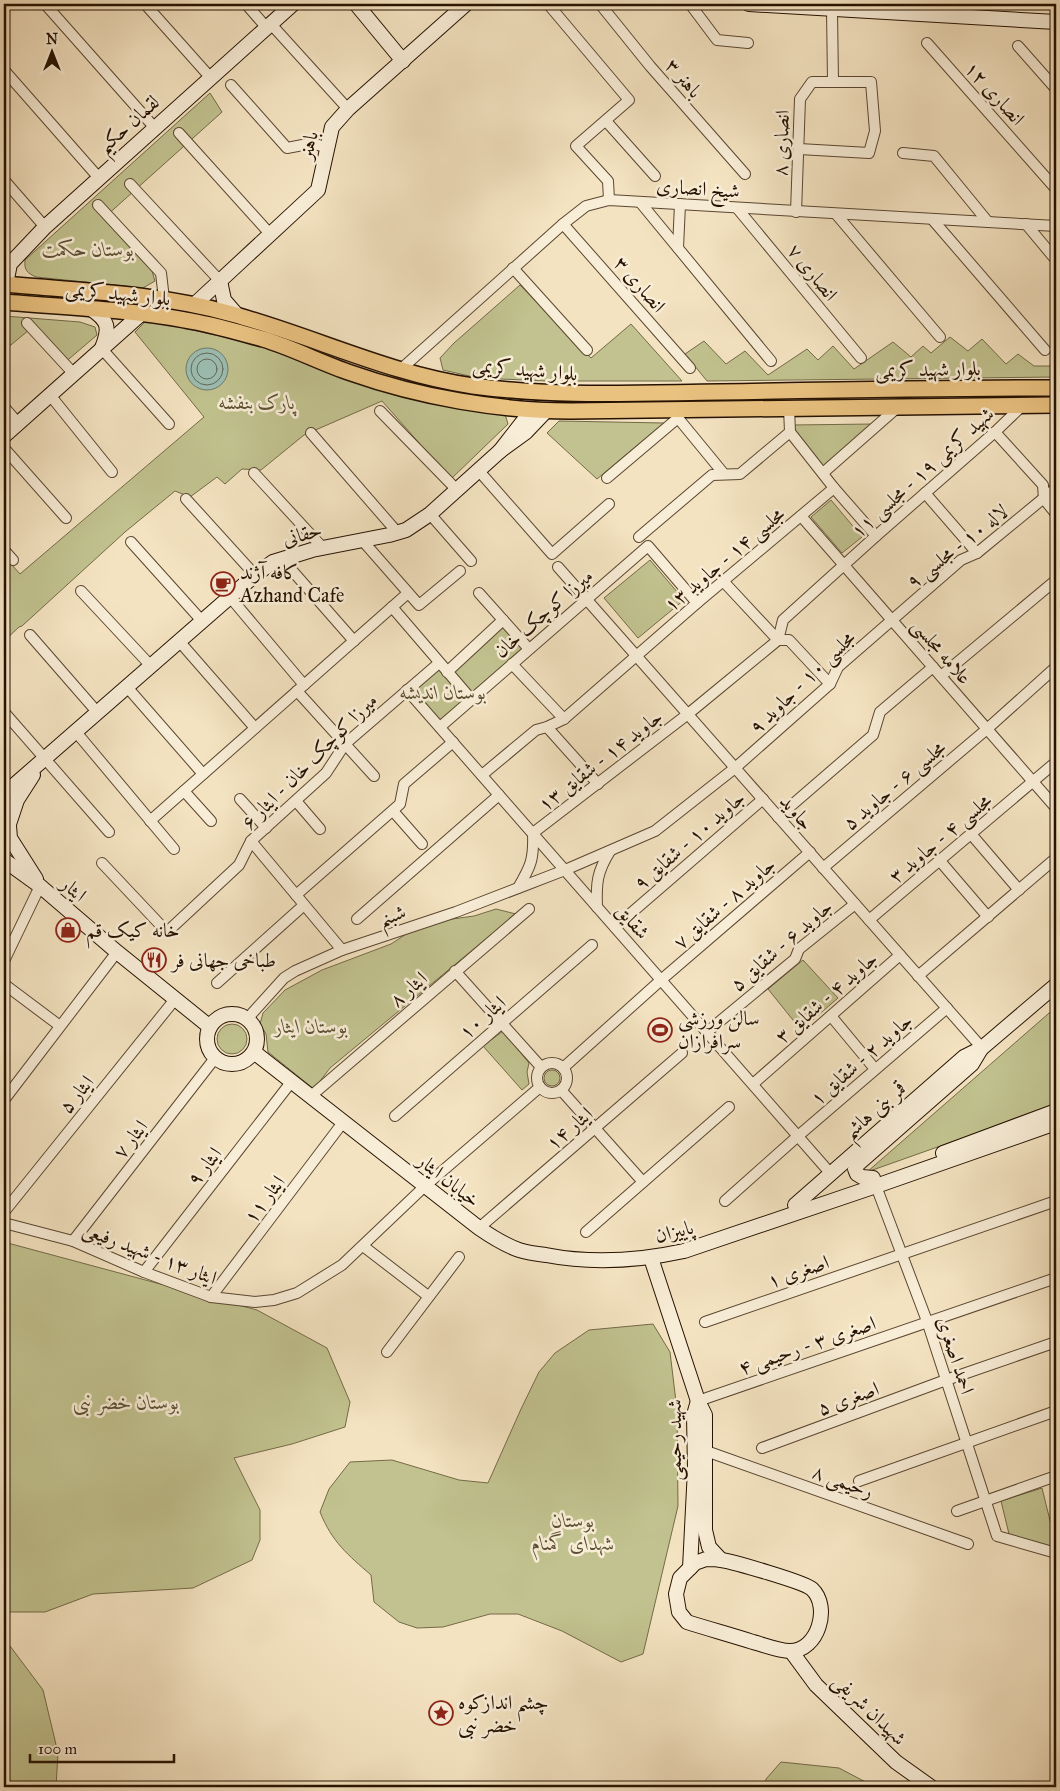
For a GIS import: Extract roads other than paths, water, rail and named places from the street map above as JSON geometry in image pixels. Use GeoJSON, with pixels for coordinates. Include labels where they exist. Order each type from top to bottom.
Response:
{"type":"FeatureCollection","features":[{"type":"Feature","properties":{"kind":"main road","name":"لقمان حکیم"},"geometry":{"type":"LineString","coordinates":[[5,284],[10,264],[45,227],[292,4]]}},
{"type":"Feature","properties":{"kind":"main road"},"geometry":{"type":"LineString","coordinates":[[356,4],[403,61]]}},
{"type":"Feature","properties":{"kind":"main road","name":"باهنر"},"geometry":{"type":"LineString","coordinates":[[195,304],[318,190],[332,127],[348,109],[403,61],[463,4]]}},
{"type":"Feature","properties":{"kind":"main road"},"geometry":{"type":"LineString","coordinates":[[749,4],[832,10],[890,9],[968,18],[1056,22]]}},
{"type":"Feature","properties":{"kind":"main road"},"geometry":{"type":"LineString","coordinates":[[968,18],[973,4]]}},
{"type":"Feature","properties":{"kind":"main road"},"geometry":{"type":"LineString","coordinates":[[220,282],[224,300],[237,315]]}},
{"type":"Feature","properties":{"kind":"main road","name":"بلوار شهید کریمی"},"geometry":{"type":"LineString","coordinates":[[5,284],[164,299],[195,304],[267,324],[400,370],[442,381],[543,393],[1056,388]]}},
{"type":"Feature","properties":{"kind":"main road","name":"بلوار شهید کریمی"},"geometry":{"type":"LineString","coordinates":[[4,302],[91,309],[187,320],[265,340],[352,373],[396,386],[472,402],[539,410],[678,413],[789,408],[1056,405]]}},
{"type":"Feature","properties":{"kind":"main road"},"geometry":{"type":"LineString","coordinates":[[91,309],[103,317],[107,324],[106,339],[102,349]]}},
{"type":"Feature","properties":{"kind":"main road"},"geometry":{"type":"LineString","coordinates":[[4,436],[141,314]]}},
{"type":"Feature","properties":{"kind":"main road"},"geometry":{"type":"LineString","coordinates":[[539,410],[543,393]]}},
{"type":"Feature","properties":{"kind":"main road","name":"حقانی"},"geometry":{"type":"LineString","coordinates":[[43,762],[254,575],[273,562],[282,559],[322,548],[406,530],[430,514],[479,471],[539,410]]}},
{"type":"Feature","properties":{"kind":"main road"},"geometry":{"type":"LineString","coordinates":[[4,794],[43,762]]}},
{"type":"Feature","properties":{"kind":"main road"},"geometry":{"type":"LineString","coordinates":[[7,829],[18,800],[43,762]]}},
{"type":"Feature","properties":{"kind":"main road"},"geometry":{"type":"LineString","coordinates":[[4,809],[8,815],[7,829],[10,838],[40,886]]}},
{"type":"Feature","properties":{"kind":"main road","name":"ایثار"},"geometry":{"type":"LineString","coordinates":[[4,860],[40,886],[117,952],[210,1027]]}},
{"type":"Feature","properties":{"kind":"main road","name":"قمر بنی هاشم"},"geometry":{"type":"LineString","coordinates":[[795,1205],[964,1057],[982,1048],[1056,985]]}},
{"type":"Feature","properties":{"kind":"main road"},"geometry":{"type":"LineString","coordinates":[[231,1014],[240,1015],[247,1019],[256,1030],[257,1038],[254,1052],[249,1058],[236,1064],[222,1062],[216,1058],[208,1047],[206,1040],[210,1027],[215,1020],[231,1014]]}},
{"type":"Feature","properties":{"kind":"main road","name":"قمر بنی هاشم"},"geometry":{"type":"LineString","coordinates":[[874,1182],[857,1174],[858,1164],[972,1064],[982,1048]]}},
{"type":"Feature","properties":{"kind":"main road","name":"خیابان ایثار"},"geometry":{"type":"LineString","coordinates":[[254,1052],[479,1228],[500,1242],[521,1251],[558,1258],[587,1261],[651,1258]]}},
{"type":"Feature","properties":{"kind":"main road","name":"پاییزان"},"geometry":{"type":"LineString","coordinates":[[651,1258],[684,1251],[874,1182],[1056,1111]]}},
{"type":"Feature","properties":{"kind":"main road","name":"پاییزان"},"geometry":{"type":"LineString","coordinates":[[651,1258],[681,1245],[795,1205],[874,1182],[1056,1123]]}},
{"type":"Feature","properties":{"kind":"main road","name":"شهید رحیمی"},"geometry":{"type":"LineString","coordinates":[[651,1258],[698,1401],[694,1416],[695,1469],[690,1568]]}},
{"type":"Feature","properties":{"kind":"main road"},"geometry":{"type":"LineString","coordinates":[[698,1401],[705,1415],[704,1530],[709,1547],[721,1560]]}},
{"type":"Feature","properties":{"kind":"main road"},"geometry":{"type":"LineString","coordinates":[[706,1559],[721,1560],[793,1581],[811,1589],[819,1600],[822,1614],[814,1636],[807,1646],[791,1651],[767,1646],[687,1622],[679,1612],[676,1594],[680,1578],[695,1563],[706,1559]]}},
{"type":"Feature","properties":{"kind":"main road","name":"شهیدان شریفی"},"geometry":{"type":"LineString","coordinates":[[791,1651],[816,1685],[896,1762],[931,1787]]}},
{"type":"Feature","properties":{"kind":"street"},"geometry":{"type":"LineString","coordinates":[[46,4],[154,127]]}},
{"type":"Feature","properties":{"kind":"street"},"geometry":{"type":"LineString","coordinates":[[145,4],[210,77]]}},
{"type":"Feature","properties":{"kind":"street"},"geometry":{"type":"LineString","coordinates":[[246,4],[348,109]]}},
{"type":"Feature","properties":{"kind":"street"},"geometry":{"type":"LineString","coordinates":[[548,4],[629,100],[576,146],[608,181],[609,200]]}},
{"type":"Feature","properties":{"kind":"street","name":"باهنر ۳"},"geometry":{"type":"LineString","coordinates":[[600,4],[650,66],[745,174]]}},
{"type":"Feature","properties":{"kind":"street"},"geometry":{"type":"LineString","coordinates":[[690,4],[717,40],[748,43]]}},
{"type":"Feature","properties":{"kind":"street"},"geometry":{"type":"LineString","coordinates":[[799,149],[868,153],[875,130],[871,82],[833,82],[832,10]]}},
{"type":"Feature","properties":{"kind":"street","name":"انصاری ۱۲"},"geometry":{"type":"LineString","coordinates":[[927,43],[1056,189]]}},
{"type":"Feature","properties":{"kind":"street"},"geometry":{"type":"LineString","coordinates":[[1018,46],[1056,89]]}},
{"type":"Feature","properties":{"kind":"street"},"geometry":{"type":"LineString","coordinates":[[4,70],[99,178]]}},
{"type":"Feature","properties":{"kind":"street","name":"انصاری ۸"},"geometry":{"type":"LineString","coordinates":[[796,212],[800,99],[812,82],[833,82]]}},
{"type":"Feature","properties":{"kind":"street"},"geometry":{"type":"LineString","coordinates":[[231,85],[287,148],[313,143],[327,148]]}},
{"type":"Feature","properties":{"kind":"street"},"geometry":{"type":"LineString","coordinates":[[606,121],[655,176]]}},
{"type":"Feature","properties":{"kind":"street"},"geometry":{"type":"LineString","coordinates":[[179,133],[271,235]]}},
{"type":"Feature","properties":{"kind":"street"},"geometry":{"type":"LineString","coordinates":[[903,153],[934,156],[988,222]]}},
{"type":"Feature","properties":{"kind":"street"},"geometry":{"type":"LineString","coordinates":[[4,180],[45,227]]}},
{"type":"Feature","properties":{"kind":"street"},"geometry":{"type":"LineString","coordinates":[[130,184],[220,282]]}},
{"type":"Feature","properties":{"kind":"street","name":"شیخ انصاری"},"geometry":{"type":"LineString","coordinates":[[400,370],[563,224],[586,206],[609,200],[1056,226]]}},
{"type":"Feature","properties":{"kind":"street"},"geometry":{"type":"LineString","coordinates":[[640,202],[771,361]]}},
{"type":"Feature","properties":{"kind":"street"},"geometry":{"type":"LineString","coordinates":[[98,204],[161,273],[164,299]]}},
{"type":"Feature","properties":{"kind":"street"},"geometry":{"type":"LineString","coordinates":[[678,248],[680,204]]}},
{"type":"Feature","properties":{"kind":"street","name":"انصاری ۷"},"geometry":{"type":"LineString","coordinates":[[737,208],[861,358]]}},
{"type":"Feature","properties":{"kind":"street"},"geometry":{"type":"LineString","coordinates":[[836,214],[940,337]]}},
{"type":"Feature","properties":{"kind":"street"},"geometry":{"type":"LineString","coordinates":[[932,219],[1045,350]]}},
{"type":"Feature","properties":{"kind":"street","name":"انصاری ۳"},"geometry":{"type":"LineString","coordinates":[[563,224],[690,368]]}},
{"type":"Feature","properties":{"kind":"street"},"geometry":{"type":"LineString","coordinates":[[1026,224],[1056,260]]}},
{"type":"Feature","properties":{"kind":"street"},"geometry":{"type":"LineString","coordinates":[[513,268],[587,350]]}},
{"type":"Feature","properties":{"kind":"street"},"geometry":{"type":"LineString","coordinates":[[27,323],[74,374]]}},
{"type":"Feature","properties":{"kind":"street"},"geometry":{"type":"LineString","coordinates":[[102,349],[169,424]]}},
{"type":"Feature","properties":{"kind":"street"},"geometry":{"type":"LineString","coordinates":[[50,395],[112,472]]}},
{"type":"Feature","properties":{"kind":"street","name":"شهید کریمی ۱۹ - مجلسی ۱۱"},"geometry":{"type":"LineString","coordinates":[[778,640],[784,620],[876,536],[996,432],[1023,405]]}},
{"type":"Feature","properties":{"kind":"street"},"geometry":{"type":"LineString","coordinates":[[4,407],[18,424]]}},
{"type":"Feature","properties":{"kind":"street"},"geometry":{"type":"LineString","coordinates":[[823,474],[898,407]]}},
{"type":"Feature","properties":{"kind":"street"},"geometry":{"type":"LineString","coordinates":[[789,408],[790,432],[834,488],[876,536]]}},
{"type":"Feature","properties":{"kind":"street"},"geometry":{"type":"LineString","coordinates":[[380,411],[457,490]]}},
{"type":"Feature","properties":{"kind":"street"},"geometry":{"type":"LineString","coordinates":[[607,478],[678,413],[724,474]]}},
{"type":"Feature","properties":{"kind":"street"},"geometry":{"type":"LineString","coordinates":[[639,537],[712,475],[740,474],[790,432]]}},
{"type":"Feature","properties":{"kind":"street"},"geometry":{"type":"LineString","coordinates":[[996,432],[1043,485],[1044,499],[1056,514]]}},
{"type":"Feature","properties":{"kind":"street"},"geometry":{"type":"LineString","coordinates":[[311,433],[398,532]]}},
{"type":"Feature","properties":{"kind":"street"},"geometry":{"type":"LineString","coordinates":[[4,448],[66,518]]}},
{"type":"Feature","properties":{"kind":"street"},"geometry":{"type":"LineString","coordinates":[[479,471],[552,554],[609,504]]}},
{"type":"Feature","properties":{"kind":"street"},"geometry":{"type":"LineString","coordinates":[[254,472],[322,548]]}},
{"type":"Feature","properties":{"kind":"street","name":"مجلسی ۱۴ - جاوید ۱۳"},"geometry":{"type":"LineString","coordinates":[[482,776],[536,730],[564,719],[697,603],[834,488]]}},
{"type":"Feature","properties":{"kind":"street","name":"لاله ۱۰ - مجلسی ۹"},"geometry":{"type":"LineString","coordinates":[[892,621],[961,560],[977,552],[1056,488]]}},
{"type":"Feature","properties":{"kind":"street"},"geometry":{"type":"LineString","coordinates":[[925,493],[977,552]]}},
{"type":"Feature","properties":{"kind":"street"},"geometry":{"type":"LineString","coordinates":[[186,499],[254,575]]}},
{"type":"Feature","properties":{"kind":"street"},"geometry":{"type":"LineString","coordinates":[[430,514],[471,562]]}},
{"type":"Feature","properties":{"kind":"street","name":"علامه مجلسی"},"geometry":{"type":"LineString","coordinates":[[801,516],[1056,808]]}},
{"type":"Feature","properties":{"kind":"street"},"geometry":{"type":"LineString","coordinates":[[362,540],[419,605],[460,571]]}},
{"type":"Feature","properties":{"kind":"street"},"geometry":{"type":"LineString","coordinates":[[131,542],[202,621]]}},
{"type":"Feature","properties":{"kind":"street","name":"میرزا کوچک خان"},"geometry":{"type":"LineString","coordinates":[[440,727],[648,546],[697,603]]}},
{"type":"Feature","properties":{"kind":"street"},"geometry":{"type":"LineString","coordinates":[[4,550],[13,560]]}},
{"type":"Feature","properties":{"kind":"street"},"geometry":{"type":"LineString","coordinates":[[282,559],[354,641]]}},
{"type":"Feature","properties":{"kind":"street","name":"جاوید"},"geometry":{"type":"LineString","coordinates":[[558,567],[982,1048]]}},
{"type":"Feature","properties":{"kind":"street"},"geometry":{"type":"LineString","coordinates":[[941,676],[1056,580]]}},
{"type":"Feature","properties":{"kind":"street"},"geometry":{"type":"LineString","coordinates":[[723,581],[778,640],[789,640],[830,684]]}},
{"type":"Feature","properties":{"kind":"street"},"geometry":{"type":"LineString","coordinates":[[81,590],[151,666]]}},
{"type":"Feature","properties":{"kind":"street"},"geometry":{"type":"LineString","coordinates":[[150,821],[408,593]]}},
{"type":"Feature","properties":{"kind":"street"},"geometry":{"type":"LineString","coordinates":[[479,593],[529,649]]}},
{"type":"Feature","properties":{"kind":"street"},"geometry":{"type":"LineString","coordinates":[[230,597],[345,744],[374,776]]}},
{"type":"Feature","properties":{"kind":"street"},"geometry":{"type":"LineString","coordinates":[[392,607],[471,700]]}},
{"type":"Feature","properties":{"kind":"street"},"geometry":{"type":"LineString","coordinates":[[447,672],[503,620]]}},
{"type":"Feature","properties":{"kind":"street","name":"مجلسی ۱۰ - جاوید ۹"},"geometry":{"type":"LineString","coordinates":[[610,851],[655,831],[735,768],[830,684],[838,667],[892,621]]}},
{"type":"Feature","properties":{"kind":"street"},"geometry":{"type":"LineString","coordinates":[[30,635],[98,713]]}},
{"type":"Feature","properties":{"kind":"street","name":"جاوید ۱۴ - شقایق ۱۳"},"geometry":{"type":"LineString","coordinates":[[533,834],[688,714],[778,640]]}},
{"type":"Feature","properties":{"kind":"street"},"geometry":{"type":"LineString","coordinates":[[179,641],[255,728]]}},
{"type":"Feature","properties":{"kind":"street","name":"میرزا کوچک خان - ایثار ۶"},"geometry":{"type":"LineString","coordinates":[[102,863],[167,932],[240,865],[251,842],[326,773],[345,744],[439,663]]}},
{"type":"Feature","properties":{"kind":"street"},"geometry":{"type":"LineString","coordinates":[[512,664],[564,719]]}},
{"type":"Feature","properties":{"kind":"street"},"geometry":{"type":"LineString","coordinates":[[778,817],[873,735],[880,712],[933,667]]}},
{"type":"Feature","properties":{"kind":"street","name":"مجلسی ۶ - جاوید ۵"},"geometry":{"type":"LineString","coordinates":[[823,868],[987,729],[1056,667]]}},
{"type":"Feature","properties":{"kind":"street"},"geometry":{"type":"LineString","coordinates":[[127,687],[203,774]]}},
{"type":"Feature","properties":{"kind":"street","name":"شقایق"},"geometry":{"type":"LineString","coordinates":[[408,690],[831,1174]]}},
{"type":"Feature","properties":{"kind":"street"},"geometry":{"type":"LineString","coordinates":[[4,712],[43,762],[109,832]]}},
{"type":"Feature","properties":{"kind":"street"},"geometry":{"type":"LineString","coordinates":[[547,727],[598,784]]}},
{"type":"Feature","properties":{"kind":"street"},"geometry":{"type":"LineString","coordinates":[[76,732],[174,849]]}},
{"type":"Feature","properties":{"kind":"street"},"geometry":{"type":"LineString","coordinates":[[296,895],[400,804],[404,784],[453,742]]}},
{"type":"Feature","properties":{"kind":"street","name":"مجلسی ۴ - جاوید ۳"},"geometry":{"type":"LineString","coordinates":[[869,920],[1056,762]]}},
{"type":"Feature","properties":{"kind":"street"},"geometry":{"type":"LineString","coordinates":[[184,791],[211,821]]}},
{"type":"Feature","properties":{"kind":"street"},"geometry":{"type":"LineString","coordinates":[[356,919],[499,795]]}},
{"type":"Feature","properties":{"kind":"street"},"geometry":{"type":"LineString","coordinates":[[240,799],[266,828]]}},
{"type":"Feature","properties":{"kind":"street","name":"جاوید ۱۰ - شقایق ۹"},"geometry":{"type":"LineString","coordinates":[[615,927],[763,799]]}},
{"type":"Feature","properties":{"kind":"street"},"geometry":{"type":"LineString","coordinates":[[296,801],[320,829]]}},
{"type":"Feature","properties":{"kind":"street"},"geometry":{"type":"LineString","coordinates":[[392,811],[422,844]]}},
{"type":"Feature","properties":{"kind":"street"},"geometry":{"type":"LineString","coordinates":[[518,888],[530,868],[533,834]]}},
{"type":"Feature","properties":{"kind":"street"},"geometry":{"type":"LineString","coordinates":[[971,834],[1019,890]]}},
{"type":"Feature","properties":{"kind":"street"},"geometry":{"type":"LineString","coordinates":[[251,842],[342,950]]}},
{"type":"Feature","properties":{"kind":"street"},"geometry":{"type":"LineString","coordinates":[[597,907],[596,884],[600,867],[610,851]]}},
{"type":"Feature","properties":{"kind":"street","name":"شبنم"},"geometry":{"type":"LineString","coordinates":[[247,1019],[284,978],[342,950],[456,912],[610,851]]}},
{"type":"Feature","properties":{"kind":"street","name":"جاوید ۸ - شقایق ۷"},"geometry":{"type":"LineString","coordinates":[[563,1068],[661,980],[810,852]]}},
{"type":"Feature","properties":{"kind":"street"},"geometry":{"type":"LineString","coordinates":[[918,976],[1056,858]]}},
{"type":"Feature","properties":{"kind":"street"},"geometry":{"type":"LineString","coordinates":[[940,861],[988,917]]}},
{"type":"Feature","properties":{"kind":"street"},"geometry":{"type":"LineString","coordinates":[[4,961],[40,886]]}},
{"type":"Feature","properties":{"kind":"street","name":"جاوید ۶ - شقایق ۵"},"geometry":{"type":"LineString","coordinates":[[707,1032],[795,960],[799,949],[855,904]]}},
{"type":"Feature","properties":{"kind":"street"},"geometry":{"type":"LineString","coordinates":[[217,983],[304,905]]}},
{"type":"Feature","properties":{"kind":"street","name":"ایثار ۸"},"geometry":{"type":"LineString","coordinates":[[311,1096],[529,908]]}},
{"type":"Feature","properties":{"kind":"street","name":"ایثار ۱۰"},"geometry":{"type":"LineString","coordinates":[[395,1116],[592,945]]}},
{"type":"Feature","properties":{"kind":"street"},"geometry":{"type":"LineString","coordinates":[[4,1100],[117,952]]}},
{"type":"Feature","properties":{"kind":"street","name":"جاوید ۴ - شقایق ۳"},"geometry":{"type":"LineString","coordinates":[[753,1084],[900,955]]}},
{"type":"Feature","properties":{"kind":"street"},"geometry":{"type":"LineString","coordinates":[[455,971],[541,1067]]}},
{"type":"Feature","properties":{"kind":"street"},"geometry":{"type":"LineString","coordinates":[[4,984],[60,1026]]}},
{"type":"Feature","properties":{"kind":"street","name":"ایثار ۵"},"geometry":{"type":"LineString","coordinates":[[4,1212],[176,998]]}},
{"type":"Feature","properties":{"kind":"street","name":"جاوید ۲ - شقایق ۱"},"geometry":{"type":"LineString","coordinates":[[725,1201],[947,1008]]}},
{"type":"Feature","properties":{"kind":"street"},"geometry":{"type":"LineString","coordinates":[[831,1016],[875,1069]]}},
{"type":"Feature","properties":{"kind":"street","name":"ایثار ۱۴"},"geometry":{"type":"LineString","coordinates":[[479,1228],[682,1053]]}},
{"type":"Feature","properties":{"kind":"street","name":"ایثار ۷"},"geometry":{"type":"LineString","coordinates":[[73,1241],[216,1058]]}},
{"type":"Feature","properties":{"kind":"street"},"geometry":{"type":"LineString","coordinates":[[554,1063],[563,1068],[567,1079],[562,1090],[548,1093],[540,1087],[537,1079],[541,1067],[545,1064],[554,1063]]}},
{"type":"Feature","properties":{"kind":"street","name":"ایثار ۹"},"geometry":{"type":"LineString","coordinates":[[144,1272],[292,1081]]}},
{"type":"Feature","properties":{"kind":"street","name":"ایثار ۱۳ - شهید رفیعی"},"geometry":{"type":"LineString","coordinates":[[4,1223],[73,1241],[144,1272],[212,1297],[255,1302],[274,1300],[297,1293],[342,1265],[425,1186],[540,1087]]}},
{"type":"Feature","properties":{"kind":"street"},"geometry":{"type":"LineString","coordinates":[[562,1090],[643,1182]]}},
{"type":"Feature","properties":{"kind":"street"},"geometry":{"type":"LineString","coordinates":[[586,1232],[729,1107]]}},
{"type":"Feature","properties":{"kind":"street","name":"ایثار ۱۱"},"geometry":{"type":"LineString","coordinates":[[212,1297],[344,1121]]}},
{"type":"Feature","properties":{"kind":"street","name":"احمد اصغری"},"geometry":{"type":"LineString","coordinates":[[874,1182],[927,1321],[997,1536],[1056,1554]]}},
{"type":"Feature","properties":{"kind":"street","name":"اصغری ۱"},"geometry":{"type":"LineString","coordinates":[[705,1322],[1056,1201]]}},
{"type":"Feature","properties":{"kind":"street"},"geometry":{"type":"LineString","coordinates":[[363,1246],[428,1296]]}},
{"type":"Feature","properties":{"kind":"street"},"geometry":{"type":"LineString","coordinates":[[387,1352],[459,1256]]}},
{"type":"Feature","properties":{"kind":"street","name":"اصغری ۳ - رحیمی ۴"},"geometry":{"type":"LineString","coordinates":[[698,1401],[1056,1278]]}},
{"type":"Feature","properties":{"kind":"street","name":"اصغری ۵"},"geometry":{"type":"LineString","coordinates":[[762,1448],[946,1380],[1056,1342]]}},
{"type":"Feature","properties":{"kind":"street"},"geometry":{"type":"LineString","coordinates":[[859,1481],[1056,1411]]}},
{"type":"Feature","properties":{"kind":"street","name":"رحیمی ۸"},"geometry":{"type":"LineString","coordinates":[[706,1451],[968,1544]]}},
{"type":"Feature","properties":{"kind":"street"},"geometry":{"type":"LineString","coordinates":[[957,1511],[1056,1476]]}},
{"type":"Feature","properties":{"kind":"water"},"geometry":{"type":"Polygon","coordinates":[[[211,348],[219,351],[225,357],[228,369],[225,381],[219,387],[203,390],[195,387],[189,381],[186,365],[189,357],[195,351],[211,348]]]}},
{"type":"Feature","properties":{"kind":"place","name":"کافه آژند Azhand Cafe"},"geometry":{"type":"Point","coordinates":[223,584]}},
{"type":"Feature","properties":{"kind":"place","name":"خانه کیک قم"},"geometry":{"type":"Point","coordinates":[68,930]}},
{"type":"Feature","properties":{"kind":"place","name":"طباخی جهانی فر"},"geometry":{"type":"Point","coordinates":[154,960]}},
{"type":"Feature","properties":{"kind":"place","name":"سالن ورزشی سرافرازان"},"geometry":{"type":"Point","coordinates":[660,1030]}},
{"type":"Feature","properties":{"kind":"place","name":"چشم اندازکوه خضر نبی"},"geometry":{"type":"Point","coordinates":[441,1713]}},
{"type":"Feature","properties":{"kind":"park label","name":"بوستان حکمت"},"geometry":{"type":"Point","coordinates":[88,249]}},
{"type":"Feature","properties":{"kind":"park label","name":"پارک بنفشه"},"geometry":{"type":"Point","coordinates":[257,402]}},
{"type":"Feature","properties":{"kind":"park label","name":"بوستان اندیشه"},"geometry":{"type":"Point","coordinates":[443,692]}},
{"type":"Feature","properties":{"kind":"park label","name":"بوستان ایثار"},"geometry":{"type":"Point","coordinates":[311,1026]}},
{"type":"Feature","properties":{"kind":"park label","name":"بوستان خضر نبی"},"geometry":{"type":"Point","coordinates":[126,1402]}},
{"type":"Feature","properties":{"kind":"park label","name":"بوستان شهدای گمنام"},"geometry":{"type":"Point","coordinates":[573,1532]}}]}
